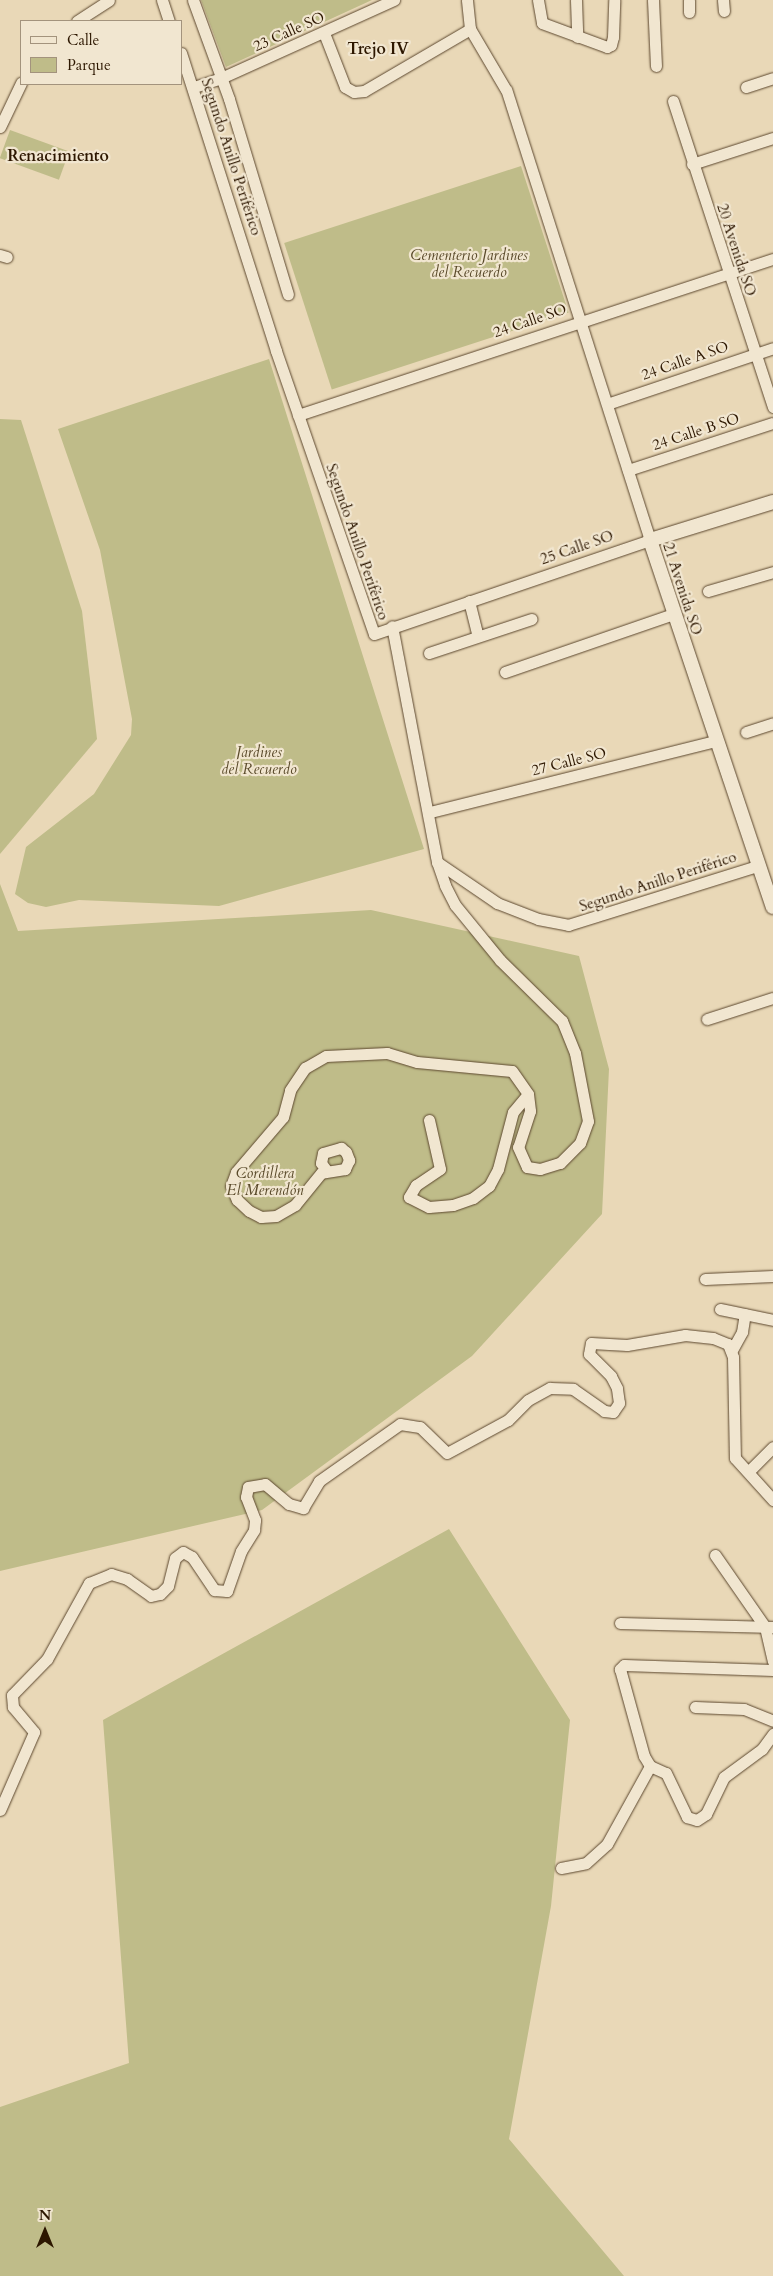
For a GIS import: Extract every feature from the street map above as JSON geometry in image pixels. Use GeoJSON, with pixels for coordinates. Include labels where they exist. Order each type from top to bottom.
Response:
{"type":"FeatureCollection","features":[{"type":"Feature","properties":{"kind":"street"},"geometry":{"type":"LineString","coordinates":[[78,20],[108,0]]}},
{"type":"Feature","properties":{"kind":"street"},"geometry":{"type":"LineString","coordinates":[[162,0],[170,20]]}},
{"type":"Feature","properties":{"kind":"street","name":"Segundo Anillo Periférico"},"geometry":{"type":"LineString","coordinates":[[193,0],[221,78],[288,294]]}},
{"type":"Feature","properties":{"kind":"street","name":"23 Calle SO"},"geometry":{"type":"LineString","coordinates":[[194,87],[221,78],[394,0]]}},
{"type":"Feature","properties":{"kind":"street"},"geometry":{"type":"LineString","coordinates":[[467,0],[470,28],[506,90],[581,320]]}},
{"type":"Feature","properties":{"kind":"street"},"geometry":{"type":"LineString","coordinates":[[538,0],[542,23],[599,47],[612,45],[614,0]]}},
{"type":"Feature","properties":{"kind":"street"},"geometry":{"type":"LineString","coordinates":[[576,0],[578,37]]}},
{"type":"Feature","properties":{"kind":"street"},"geometry":{"type":"LineString","coordinates":[[653,0],[656,66]]}},
{"type":"Feature","properties":{"kind":"street"},"geometry":{"type":"LineString","coordinates":[[324,33],[346,87],[354,92],[364,91],[470,28]]}},
{"type":"Feature","properties":{"kind":"street","name":"Segundo Anillo Periférico"},"geometry":{"type":"LineString","coordinates":[[182,56],[194,87],[298,415],[372,634],[392,626],[430,812],[437,862],[497,903],[538,919],[568,925],[757,866]]}},
{"type":"Feature","properties":{"kind":"street"},"geometry":{"type":"LineString","coordinates":[[746,87],[773,78]]}},
{"type":"Feature","properties":{"kind":"street"},"geometry":{"type":"LineString","coordinates":[[0,127],[20,85]]}},
{"type":"Feature","properties":{"kind":"street","name":"20 Avenida SO"},"geometry":{"type":"LineString","coordinates":[[673,101],[727,272],[773,407]]}},
{"type":"Feature","properties":{"kind":"street"},"geometry":{"type":"LineString","coordinates":[[692,164],[773,138]]}},
{"type":"Feature","properties":{"kind":"street","name":"24 Calle SO"},"geometry":{"type":"LineString","coordinates":[[298,415],[727,272],[773,259]]}},
{"type":"Feature","properties":{"kind":"street","name":"21 Avenida SO"},"geometry":{"type":"LineString","coordinates":[[581,320],[673,614],[757,866],[773,907]]}},
{"type":"Feature","properties":{"kind":"street","name":"24 Calle A SO"},"geometry":{"type":"LineString","coordinates":[[607,404],[773,348]]}},
{"type":"Feature","properties":{"kind":"street","name":"24 Calle B SO"},"geometry":{"type":"LineString","coordinates":[[628,470],[773,423]]}},
{"type":"Feature","properties":{"kind":"street","name":"25 Calle SO"},"geometry":{"type":"LineString","coordinates":[[392,626],[650,540],[773,502]]}},
{"type":"Feature","properties":{"kind":"street"},"geometry":{"type":"LineString","coordinates":[[708,591],[773,572]]}},
{"type":"Feature","properties":{"kind":"street"},"geometry":{"type":"LineString","coordinates":[[466,602],[476,632]]}},
{"type":"Feature","properties":{"kind":"street"},"geometry":{"type":"LineString","coordinates":[[505,672],[673,614]]}},
{"type":"Feature","properties":{"kind":"street"},"geometry":{"type":"LineString","coordinates":[[429,653],[476,632],[531,619]]}},
{"type":"Feature","properties":{"kind":"street"},"geometry":{"type":"LineString","coordinates":[[746,732],[773,723]]}},
{"type":"Feature","properties":{"kind":"street","name":"27 Calle SO"},"geometry":{"type":"LineString","coordinates":[[430,812],[715,741]]}},
{"type":"Feature","properties":{"kind":"street"},"geometry":{"type":"LineString","coordinates":[[327,1171],[295,1205],[276,1216],[261,1217],[249,1211],[236,1200],[231,1186],[236,1172],[283,1117],[290,1090],[305,1068],[326,1056],[387,1053],[417,1062],[512,1071],[528,1094],[530,1110],[518,1147],[520,1157],[527,1167],[540,1168],[560,1163],[580,1143],[588,1121],[575,1053],[562,1020],[500,960],[455,904],[445,885],[437,862]]}},
{"type":"Feature","properties":{"kind":"street"},"geometry":{"type":"LineString","coordinates":[[707,1019],[773,998]]}},
{"type":"Feature","properties":{"kind":"street"},"geometry":{"type":"LineString","coordinates":[[429,1120],[440,1169],[416,1185],[410,1197],[429,1207],[453,1205],[473,1198],[489,1186],[498,1169],[513,1112],[528,1094]]}},
{"type":"Feature","properties":{"kind":"street"},"geometry":{"type":"LineString","coordinates":[[705,1280],[773,1276]]}},
{"type":"Feature","properties":{"kind":"street"},"geometry":{"type":"LineString","coordinates":[[720,1309],[773,1320]]}},
{"type":"Feature","properties":{"kind":"street"},"geometry":{"type":"LineString","coordinates":[[745,1314],[742,1332],[732,1350],[733,1449],[738,1463],[749,1471],[773,1500]]}},
{"type":"Feature","properties":{"kind":"street"},"geometry":{"type":"LineString","coordinates":[[0,1810],[5,1782],[34,1732],[13,1707],[12,1695],[47,1659],[84,1590],[95,1579],[111,1574],[127,1579],[151,1596],[160,1594],[168,1586],[175,1558],[183,1552],[192,1556],[214,1590],[226,1590],[241,1551],[254,1530],[246,1498],[251,1485],[271,1486],[289,1504],[303,1508],[319,1481],[393,1427],[416,1425],[442,1451],[452,1452],[508,1420],[528,1400],[550,1388],[573,1389],[604,1411],[613,1412],[619,1403],[617,1388],[611,1376],[589,1354],[589,1345],[595,1341],[627,1345],[685,1335],[722,1340],[732,1350]]}},
{"type":"Feature","properties":{"kind":"street"},"geometry":{"type":"LineString","coordinates":[[749,1471],[773,1447]]}},
{"type":"Feature","properties":{"kind":"street"},"geometry":{"type":"LineString","coordinates":[[715,1555],[769,1627],[773,1661]]}},
{"type":"Feature","properties":{"kind":"street"},"geometry":{"type":"LineString","coordinates":[[620,1623],[769,1627]]}},
{"type":"Feature","properties":{"kind":"street"},"geometry":{"type":"LineString","coordinates":[[773,1670],[621,1666],[639,1742],[650,1766],[666,1773],[687,1817],[697,1820],[706,1814],[724,1777],[762,1749],[773,1734]]}},
{"type":"Feature","properties":{"kind":"street"},"geometry":{"type":"LineString","coordinates":[[695,1707],[744,1709],[773,1721]]}},
{"type":"Feature","properties":{"kind":"street"},"geometry":{"type":"LineString","coordinates":[[561,1868],[586,1863],[607,1844],[650,1766]]}},
{"type":"Feature","properties":{"kind":"green space"},"geometry":{"type":"Polygon","coordinates":[[[201,0],[372,0],[226,67],[201,0]]]}},
{"type":"Feature","properties":{"kind":"green space"},"geometry":{"type":"Polygon","coordinates":[[[10,130],[69,152],[59,180],[0,158],[10,130]]]}},
{"type":"Feature","properties":{"kind":"green space","name":"Cementerio Jardines del Recuerdo"},"geometry":{"type":"Polygon","coordinates":[[[521,166],[569,312],[332,389],[284,243],[521,166]]]}},
{"type":"Feature","properties":{"kind":"green space","name":"Jardines del Recuerdo"},"geometry":{"type":"Polygon","coordinates":[[[269,359],[424,849],[219,906],[79,900],[46,907],[28,903],[15,894],[26,847],[94,794],[131,735],[132,719],[100,550],[58,429],[269,359]]]}},
{"type":"Feature","properties":{"kind":"green space"},"geometry":{"type":"Polygon","coordinates":[[[0,419],[21,420],[82,611],[97,739],[0,854],[0,419]]]}},
{"type":"Feature","properties":{"kind":"green space","name":"Cordillera El Merendón"},"geometry":{"type":"Polygon","coordinates":[[[0,884],[18,931],[371,910],[579,956],[609,1069],[602,1214],[472,1356],[262,1510],[0,1571],[0,884]]]}},
{"type":"Feature","properties":{"kind":"green space"},"geometry":{"type":"Polygon","coordinates":[[[449,1529],[570,1720],[551,1906],[509,2139],[624,2276],[0,2276],[0,2107],[129,2063],[103,1720],[449,1529]]]}},
{"type":"Feature","properties":{"kind":"district","name":"Trejo IV"},"geometry":{"type":"Point","coordinates":[378,49]}},
{"type":"Feature","properties":{"kind":"district","name":"Renacimiento"},"geometry":{"type":"Point","coordinates":[58,156]}}]}
